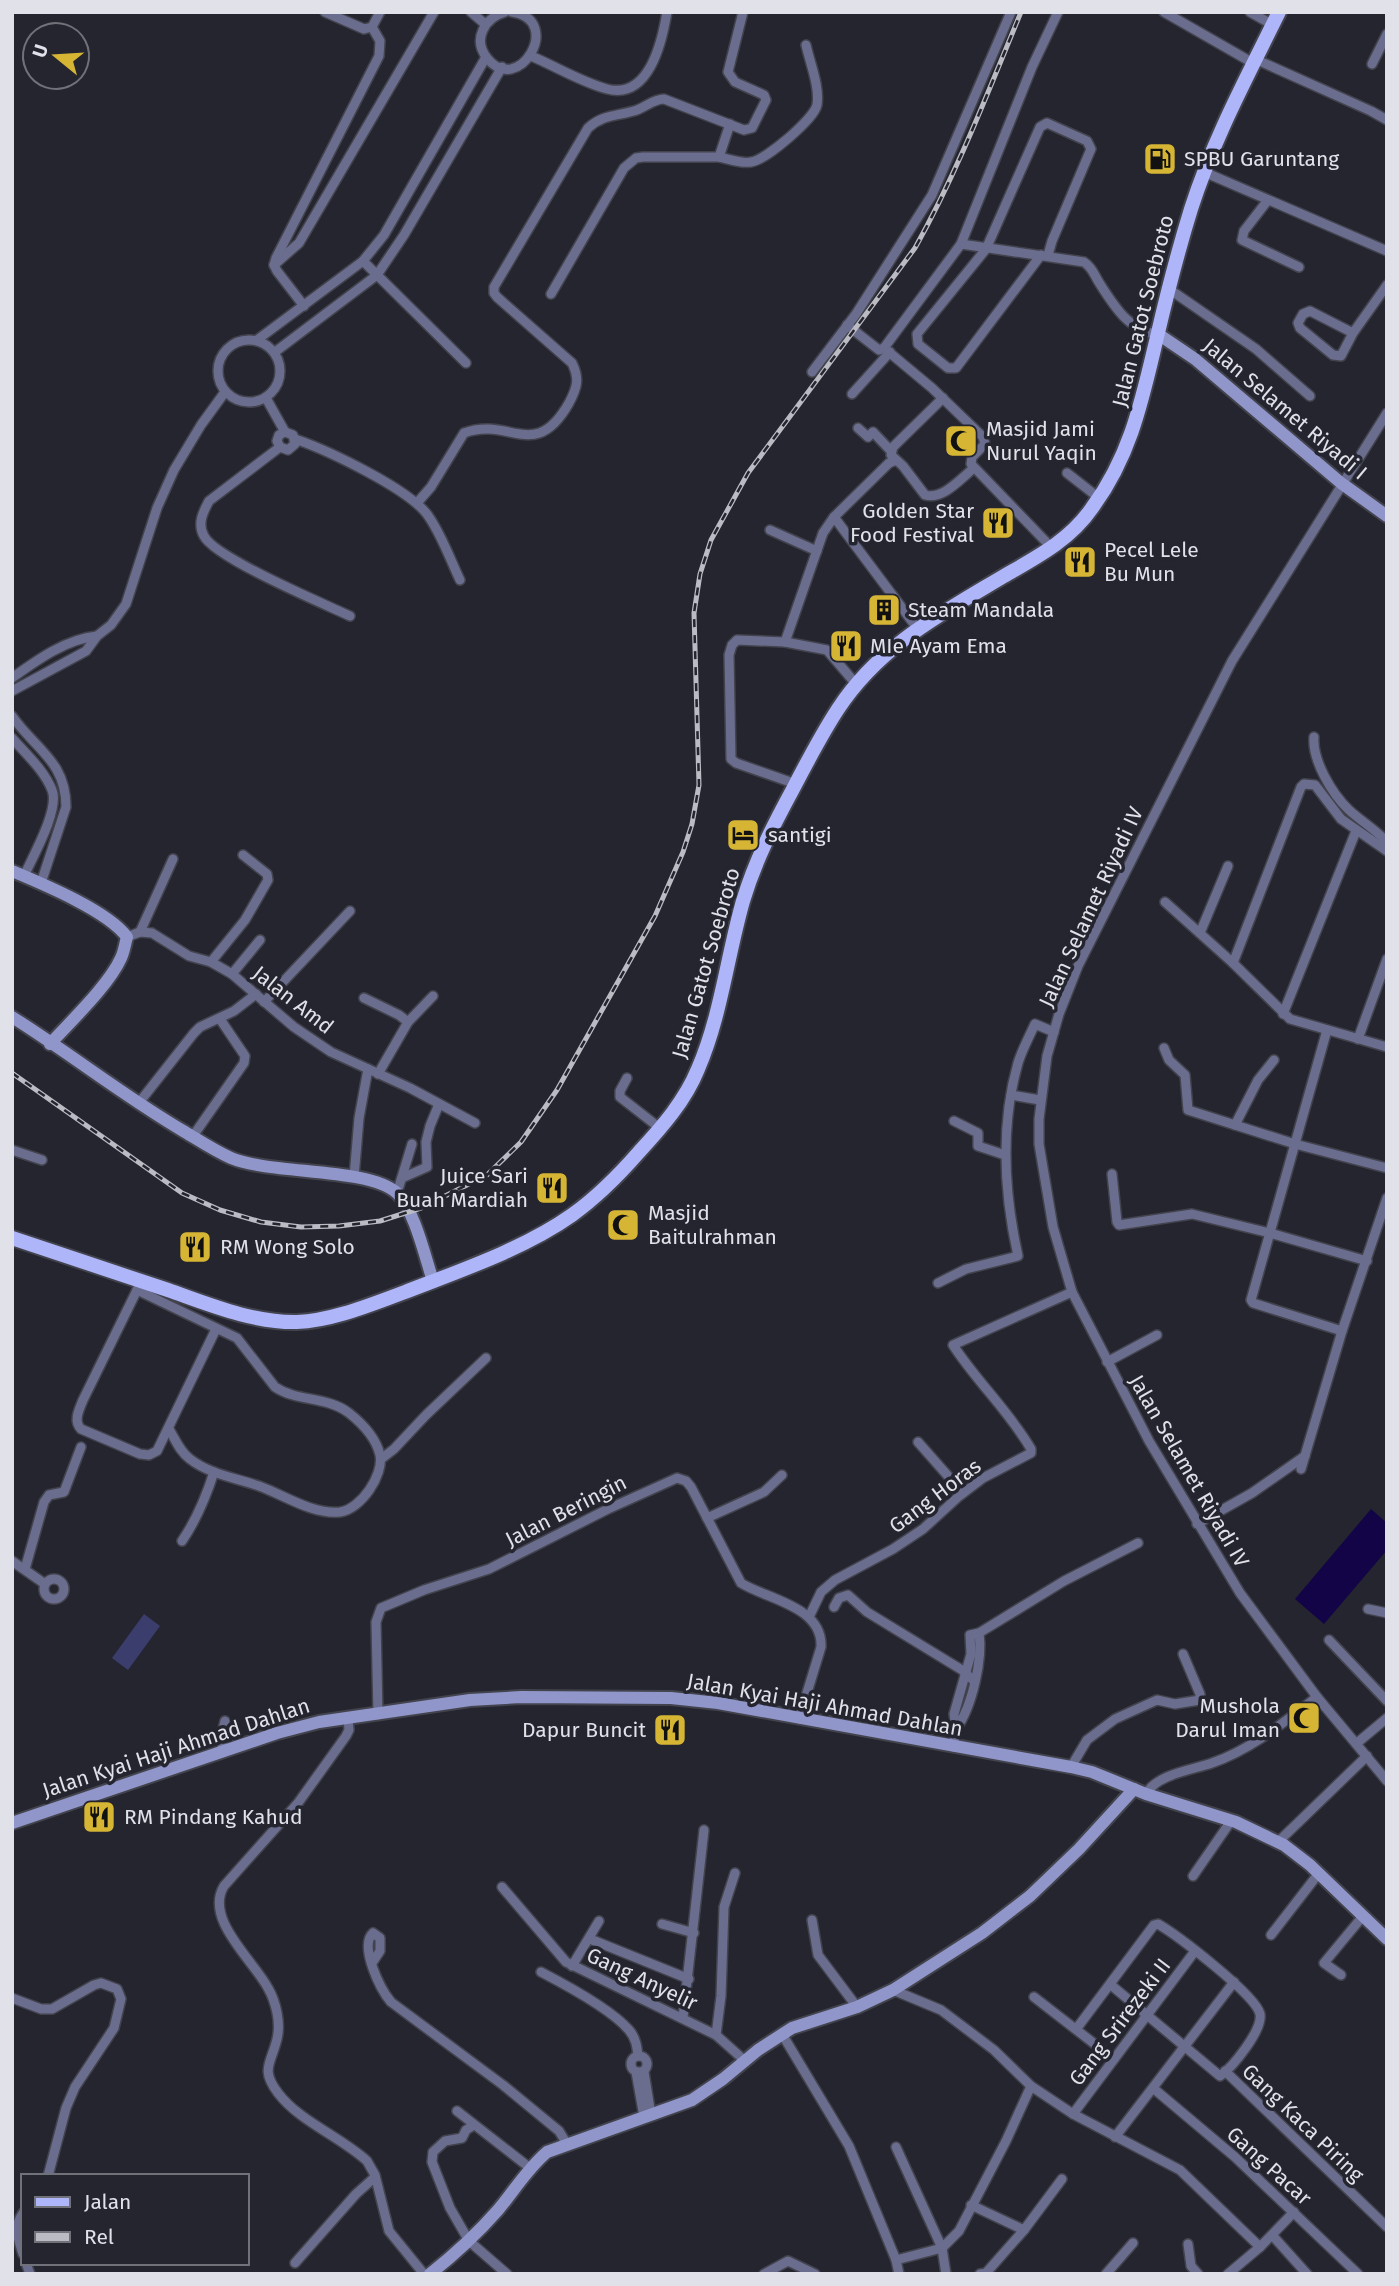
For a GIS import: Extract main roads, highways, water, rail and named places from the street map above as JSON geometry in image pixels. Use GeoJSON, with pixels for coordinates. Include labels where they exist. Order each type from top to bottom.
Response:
{"type":"FeatureCollection","features":[{"type":"Feature","properties":{"kind":"main road","name":"Jalan Gatot Soebroto"},"geometry":{"type":"LineString","coordinates":[[12,1238],[139,1286],[224,1309],[296,1322],[335,1315],[433,1281],[547,1231],[595,1198],[661,1129],[684,1097],[696,1074],[717,1013],[729,951],[754,865],[821,737],[856,684],[893,646],[917,628],[1052,548],[1074,531],[1099,498],[1124,455],[1134,430],[1169,289],[1204,172],[1276,18]]}},
{"type":"Feature","properties":{"kind":"main road","name":"Jalan Selamet Riyadi I"},"geometry":{"type":"LineString","coordinates":[[1158,334],[1195,359],[1341,483],[1387,516]]}},
{"type":"Feature","properties":{"kind":"main road"},"geometry":{"type":"LineString","coordinates":[[18,873],[110,920],[127,937],[122,957],[116,967],[50,1044]]}},
{"type":"Feature","properties":{"kind":"main road"},"geometry":{"type":"LineString","coordinates":[[12,1017],[138,1104],[231,1158],[251,1164],[354,1177],[397,1193],[410,1213],[433,1281]]}},
{"type":"Feature","properties":{"kind":"main road","name":"Jalan Kyai Haji Ahmad Dahlan"},"geometry":{"type":"LineString","coordinates":[[12,1823],[298,1727],[348,1718],[498,1698],[640,1697],[718,1703],[1092,1772],[1140,1792],[1231,1821],[1296,1852],[1387,1938]]}},
{"type":"Feature","properties":{"kind":"main road"},"geometry":{"type":"LineString","coordinates":[[435,2272],[469,2241],[530,2168],[547,2152],[692,2099],[782,2034],[804,2023],[857,2007],[893,1990],[982,1933],[1030,1896],[1140,1792]]}},
{"type":"Feature","properties":{"kind":"railway"},"geometry":{"type":"LineString","coordinates":[[12,1073],[182,1193],[220,1210],[261,1222],[301,1227],[380,1221],[421,1208],[487,1175],[521,1142],[557,1090],[655,916],[692,824],[699,785],[694,613],[700,574],[711,540],[748,473],[915,248],[958,161],[1021,12]]}},
{"type":"Feature","properties":{"kind":"place","name":"SPBU Garuntang"},"geometry":{"type":"Point","coordinates":[1160,159]}},
{"type":"Feature","properties":{"kind":"place","name":"Masjid Jami Nurul Yaqin"},"geometry":{"type":"Point","coordinates":[961,441]}},
{"type":"Feature","properties":{"kind":"place","name":"Golden Star Food Festival"},"geometry":{"type":"Point","coordinates":[998,523]}},
{"type":"Feature","properties":{"kind":"place","name":"Pecel Lele Bu Mun"},"geometry":{"type":"Point","coordinates":[1080,562]}},
{"type":"Feature","properties":{"kind":"place","name":"Steam Mandala"},"geometry":{"type":"Point","coordinates":[884,610]}},
{"type":"Feature","properties":{"kind":"place","name":"MIe Ayam Ema"},"geometry":{"type":"Point","coordinates":[846,646]}},
{"type":"Feature","properties":{"kind":"place","name":"santigi"},"geometry":{"type":"Point","coordinates":[743,835]}},
{"type":"Feature","properties":{"kind":"place","name":"Juice Sari Buah Mardiah"},"geometry":{"type":"Point","coordinates":[552,1188]}},
{"type":"Feature","properties":{"kind":"place","name":"Masjid Baitulrahman"},"geometry":{"type":"Point","coordinates":[623,1225]}},
{"type":"Feature","properties":{"kind":"place","name":"RM Wong Solo"},"geometry":{"type":"Point","coordinates":[195,1247]}},
{"type":"Feature","properties":{"kind":"place","name":"Mushola Darul Iman"},"geometry":{"type":"Point","coordinates":[1304,1718]}},
{"type":"Feature","properties":{"kind":"place","name":"Dapur Buncit"},"geometry":{"type":"Point","coordinates":[670,1730]}},
{"type":"Feature","properties":{"kind":"place","name":"RM Pindang Kahud"},"geometry":{"type":"Point","coordinates":[99,1817]}}]}
